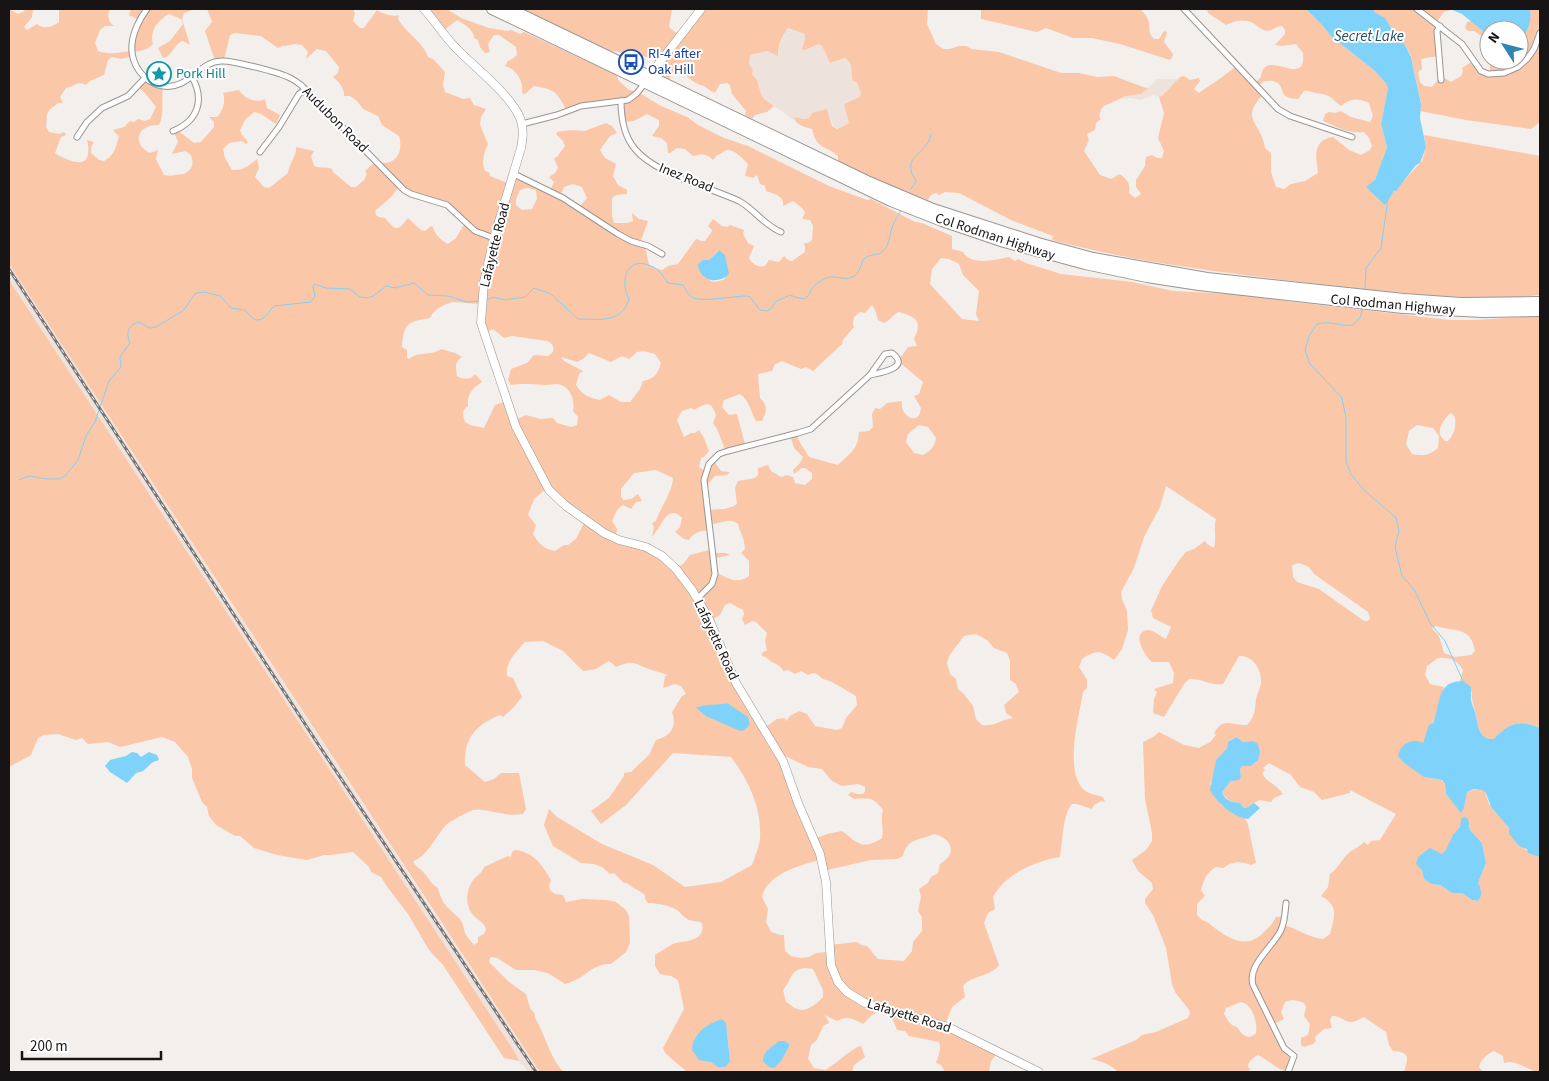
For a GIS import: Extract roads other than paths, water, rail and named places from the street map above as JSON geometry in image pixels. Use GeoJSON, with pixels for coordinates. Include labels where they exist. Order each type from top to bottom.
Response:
{"type":"FeatureCollection","features":[{"type":"Feature","properties":{"kind":"highway","name":"Col Rodman Highway"},"geometry":{"type":"LineString","coordinates":[[492,9],[867,181],[933,209],[1001,232],[1093,258],[1186,275],[1452,311],[1540,311]]}},
{"type":"Feature","properties":{"kind":"highway","name":"Col Rodman Highway"},"geometry":{"type":"LineString","coordinates":[[510,9],[647,80]]}},
{"type":"Feature","properties":{"kind":"highway","name":"Col Rodman Highway"},"geometry":{"type":"LineString","coordinates":[[1364,299],[1462,303],[1540,302]]}},
{"type":"Feature","properties":{"kind":"street"},"geometry":{"type":"LineString","coordinates":[[77,137],[87,122],[102,108],[128,96],[145,78],[136,65],[132,46],[140,20],[147,9]]}},
{"type":"Feature","properties":{"kind":"street"},"geometry":{"type":"LineString","coordinates":[[424,9],[454,46],[509,100],[519,115],[522,124],[557,115],[581,106],[628,100],[647,80],[701,9]]}},
{"type":"Feature","properties":{"kind":"street"},"geometry":{"type":"LineString","coordinates":[[1184,9],[1278,109],[1290,116],[1352,137]]}},
{"type":"Feature","properties":{"kind":"street"},"geometry":{"type":"LineString","coordinates":[[1417,9],[1462,44],[1481,71],[1488,74],[1504,72],[1518,67],[1534,50],[1540,33]]}},
{"type":"Feature","properties":{"kind":"street"},"geometry":{"type":"LineString","coordinates":[[1440,26],[1437,32],[1441,80]]}},
{"type":"Feature","properties":{"kind":"street","name":"Audubon Road"},"geometry":{"type":"LineString","coordinates":[[145,78],[154,84],[166,86],[179,84],[207,66],[222,61],[289,77],[305,90],[404,190],[447,205],[475,231],[494,238]]}},
{"type":"Feature","properties":{"kind":"street"},"geometry":{"type":"LineString","coordinates":[[174,131],[182,128],[197,107],[199,100],[198,92],[192,77]]}},
{"type":"Feature","properties":{"kind":"street"},"geometry":{"type":"LineString","coordinates":[[260,152],[279,127],[299,94],[305,90]]}},
{"type":"Feature","properties":{"kind":"street","name":"Inez Road"},"geometry":{"type":"LineString","coordinates":[[621,101],[622,119],[627,135],[636,151],[650,163],[739,201],[748,206],[772,228],[781,232]]}},
{"type":"Feature","properties":{"kind":"street","name":"Lafayette Road"},"geometry":{"type":"LineString","coordinates":[[522,124],[523,136],[514,174],[494,238],[484,282],[480,316],[482,328],[516,427],[549,490],[566,506],[604,533],[620,540],[646,547],[662,556],[676,569],[709,619],[736,683],[782,761],[820,854],[826,882],[829,954],[838,982],[864,1003],[948,1027],[1039,1072]]}},
{"type":"Feature","properties":{"kind":"street"},"geometry":{"type":"LineString","coordinates":[[514,174],[563,198],[618,234],[662,254]]}},
{"type":"Feature","properties":{"kind":"street"},"geometry":{"type":"LineString","coordinates":[[697,599],[712,584],[715,574],[705,489],[706,472],[709,464],[719,454],[811,429],[870,374],[885,354],[892,353],[897,357],[897,365],[893,369],[870,374]]}},
{"type":"Feature","properties":{"kind":"street"},"geometry":{"type":"LineString","coordinates":[[1286,903],[1285,918],[1281,928],[1255,968],[1252,981],[1284,1048],[1294,1056],[1288,1072]]}},
{"type":"Feature","properties":{"kind":"water","name":"Secret Lake"},"geometry":{"type":"Polygon","coordinates":[[[1306,9],[1372,9],[1385,18],[1398,39],[1405,45],[1411,57],[1421,104],[1420,118],[1426,147],[1420,163],[1416,165],[1396,191],[1394,191],[1385,205],[1366,187],[1375,180],[1387,147],[1381,124],[1388,88],[1386,83],[1375,71],[1332,37],[1306,9]]]}},
{"type":"Feature","properties":{"kind":"water"},"geometry":{"type":"Polygon","coordinates":[[[1450,9],[1530,9],[1530,22],[1529,25],[1529,20],[1479,20],[1479,28],[1462,14],[1450,9]]]}},
{"type":"Feature","properties":{"kind":"water"},"geometry":{"type":"Polygon","coordinates":[[[719,250],[725,255],[729,274],[720,279],[710,280],[705,278],[699,270],[698,264],[703,260],[709,260],[719,250]]]}},
{"type":"Feature","properties":{"kind":"water"},"geometry":{"type":"Polygon","coordinates":[[[1463,681],[1471,687],[1471,700],[1480,732],[1485,737],[1494,739],[1504,729],[1520,723],[1540,728],[1540,857],[1528,853],[1527,849],[1516,843],[1509,834],[1509,828],[1491,807],[1486,793],[1482,790],[1474,789],[1467,792],[1464,808],[1461,813],[1446,794],[1445,784],[1442,780],[1424,777],[1403,762],[1398,756],[1407,743],[1415,741],[1423,743],[1429,725],[1433,723],[1444,689],[1454,682],[1463,681]]]}},
{"type":"Feature","properties":{"kind":"water"},"geometry":{"type":"Polygon","coordinates":[[[727,703],[748,717],[750,724],[745,730],[740,731],[706,716],[696,708],[727,703]]]}},
{"type":"Feature","properties":{"kind":"water"},"geometry":{"type":"Polygon","coordinates":[[[1236,737],[1243,742],[1253,741],[1257,743],[1260,751],[1258,760],[1251,766],[1243,766],[1240,769],[1241,777],[1239,780],[1231,781],[1222,792],[1227,799],[1240,803],[1244,808],[1254,803],[1260,808],[1248,819],[1242,818],[1226,809],[1210,790],[1216,760],[1227,748],[1228,742],[1236,737]]]}},
{"type":"Feature","properties":{"kind":"water"},"geometry":{"type":"Polygon","coordinates":[[[132,752],[137,753],[141,757],[149,752],[157,755],[159,760],[153,762],[143,771],[136,773],[127,783],[110,772],[105,766],[110,760],[126,756],[132,752]]]}},
{"type":"Feature","properties":{"kind":"water"},"geometry":{"type":"Polygon","coordinates":[[[1464,817],[1468,819],[1470,830],[1482,843],[1486,863],[1478,883],[1481,896],[1478,901],[1472,900],[1462,893],[1452,893],[1440,885],[1431,884],[1424,879],[1422,870],[1416,864],[1418,857],[1430,848],[1442,854],[1460,827],[1461,819],[1464,817]]]}},
{"type":"Feature","properties":{"kind":"water"},"geometry":{"type":"Polygon","coordinates":[[[722,1019],[726,1023],[730,1061],[725,1067],[718,1067],[711,1062],[699,1060],[692,1050],[698,1034],[711,1024],[722,1019]]]}},
{"type":"Feature","properties":{"kind":"water"},"geometry":{"type":"Polygon","coordinates":[[[779,1041],[785,1041],[790,1045],[781,1061],[774,1068],[769,1067],[763,1061],[763,1058],[768,1050],[779,1041]]]}},
{"type":"Feature","properties":{"kind":"waterway"},"geometry":{"type":"LineString","coordinates":[[911,189],[916,181],[912,172],[912,160],[925,147],[931,134]]}},
{"type":"Feature","properties":{"kind":"waterway"},"geometry":{"type":"LineString","coordinates":[[1365,290],[1366,268],[1381,248],[1388,199]]}},
{"type":"Feature","properties":{"kind":"waterway"},"geometry":{"type":"LineString","coordinates":[[487,300],[493,297],[505,300],[525,297],[534,288],[551,294],[578,319],[609,318],[621,313],[629,299],[625,285],[627,272],[636,264],[643,264],[656,269],[668,283],[683,285],[688,294],[693,298],[712,299],[747,296],[750,297],[760,310],[767,311],[772,308],[775,302],[790,295],[803,299],[806,298],[814,286],[824,279],[829,277],[848,278],[855,275],[866,257],[880,253],[885,249],[901,210]]}},
{"type":"Feature","properties":{"kind":"waterway"},"geometry":{"type":"LineString","coordinates":[[19,480],[29,476],[48,479],[59,479],[65,476],[78,460],[86,436],[95,422],[109,381],[121,367],[120,357],[130,343],[128,336],[130,328],[138,322],[150,328],[156,327],[184,310],[197,293],[204,292],[220,296],[231,308],[245,310],[253,319],[257,320],[267,315],[274,306],[311,302],[315,296],[314,284],[326,288],[350,289],[360,297],[367,298],[373,296],[386,286],[395,288],[414,283],[428,295],[448,296],[467,302],[481,301]]}},
{"type":"Feature","properties":{"kind":"waterway"},"geometry":{"type":"LineString","coordinates":[[1362,309],[1361,316],[1353,325],[1317,324],[1309,336],[1305,350],[1310,364],[1342,398],[1346,418],[1346,462],[1351,474],[1363,489],[1396,518],[1399,531],[1395,547],[1402,576],[1415,591],[1430,623],[1445,641],[1463,681]]}},
{"type":"Feature","properties":{"kind":"railway"},"geometry":{"type":"LineString","coordinates":[[9,269],[318,744],[536,1072]]}},
{"type":"Feature","properties":{"kind":"place","name":"RI-4 after Oak Hill"},"geometry":{"type":"Point","coordinates":[631,62]}},
{"type":"Feature","properties":{"kind":"place","name":"Pork Hill"},"geometry":{"type":"Point","coordinates":[159,74]}}]}
